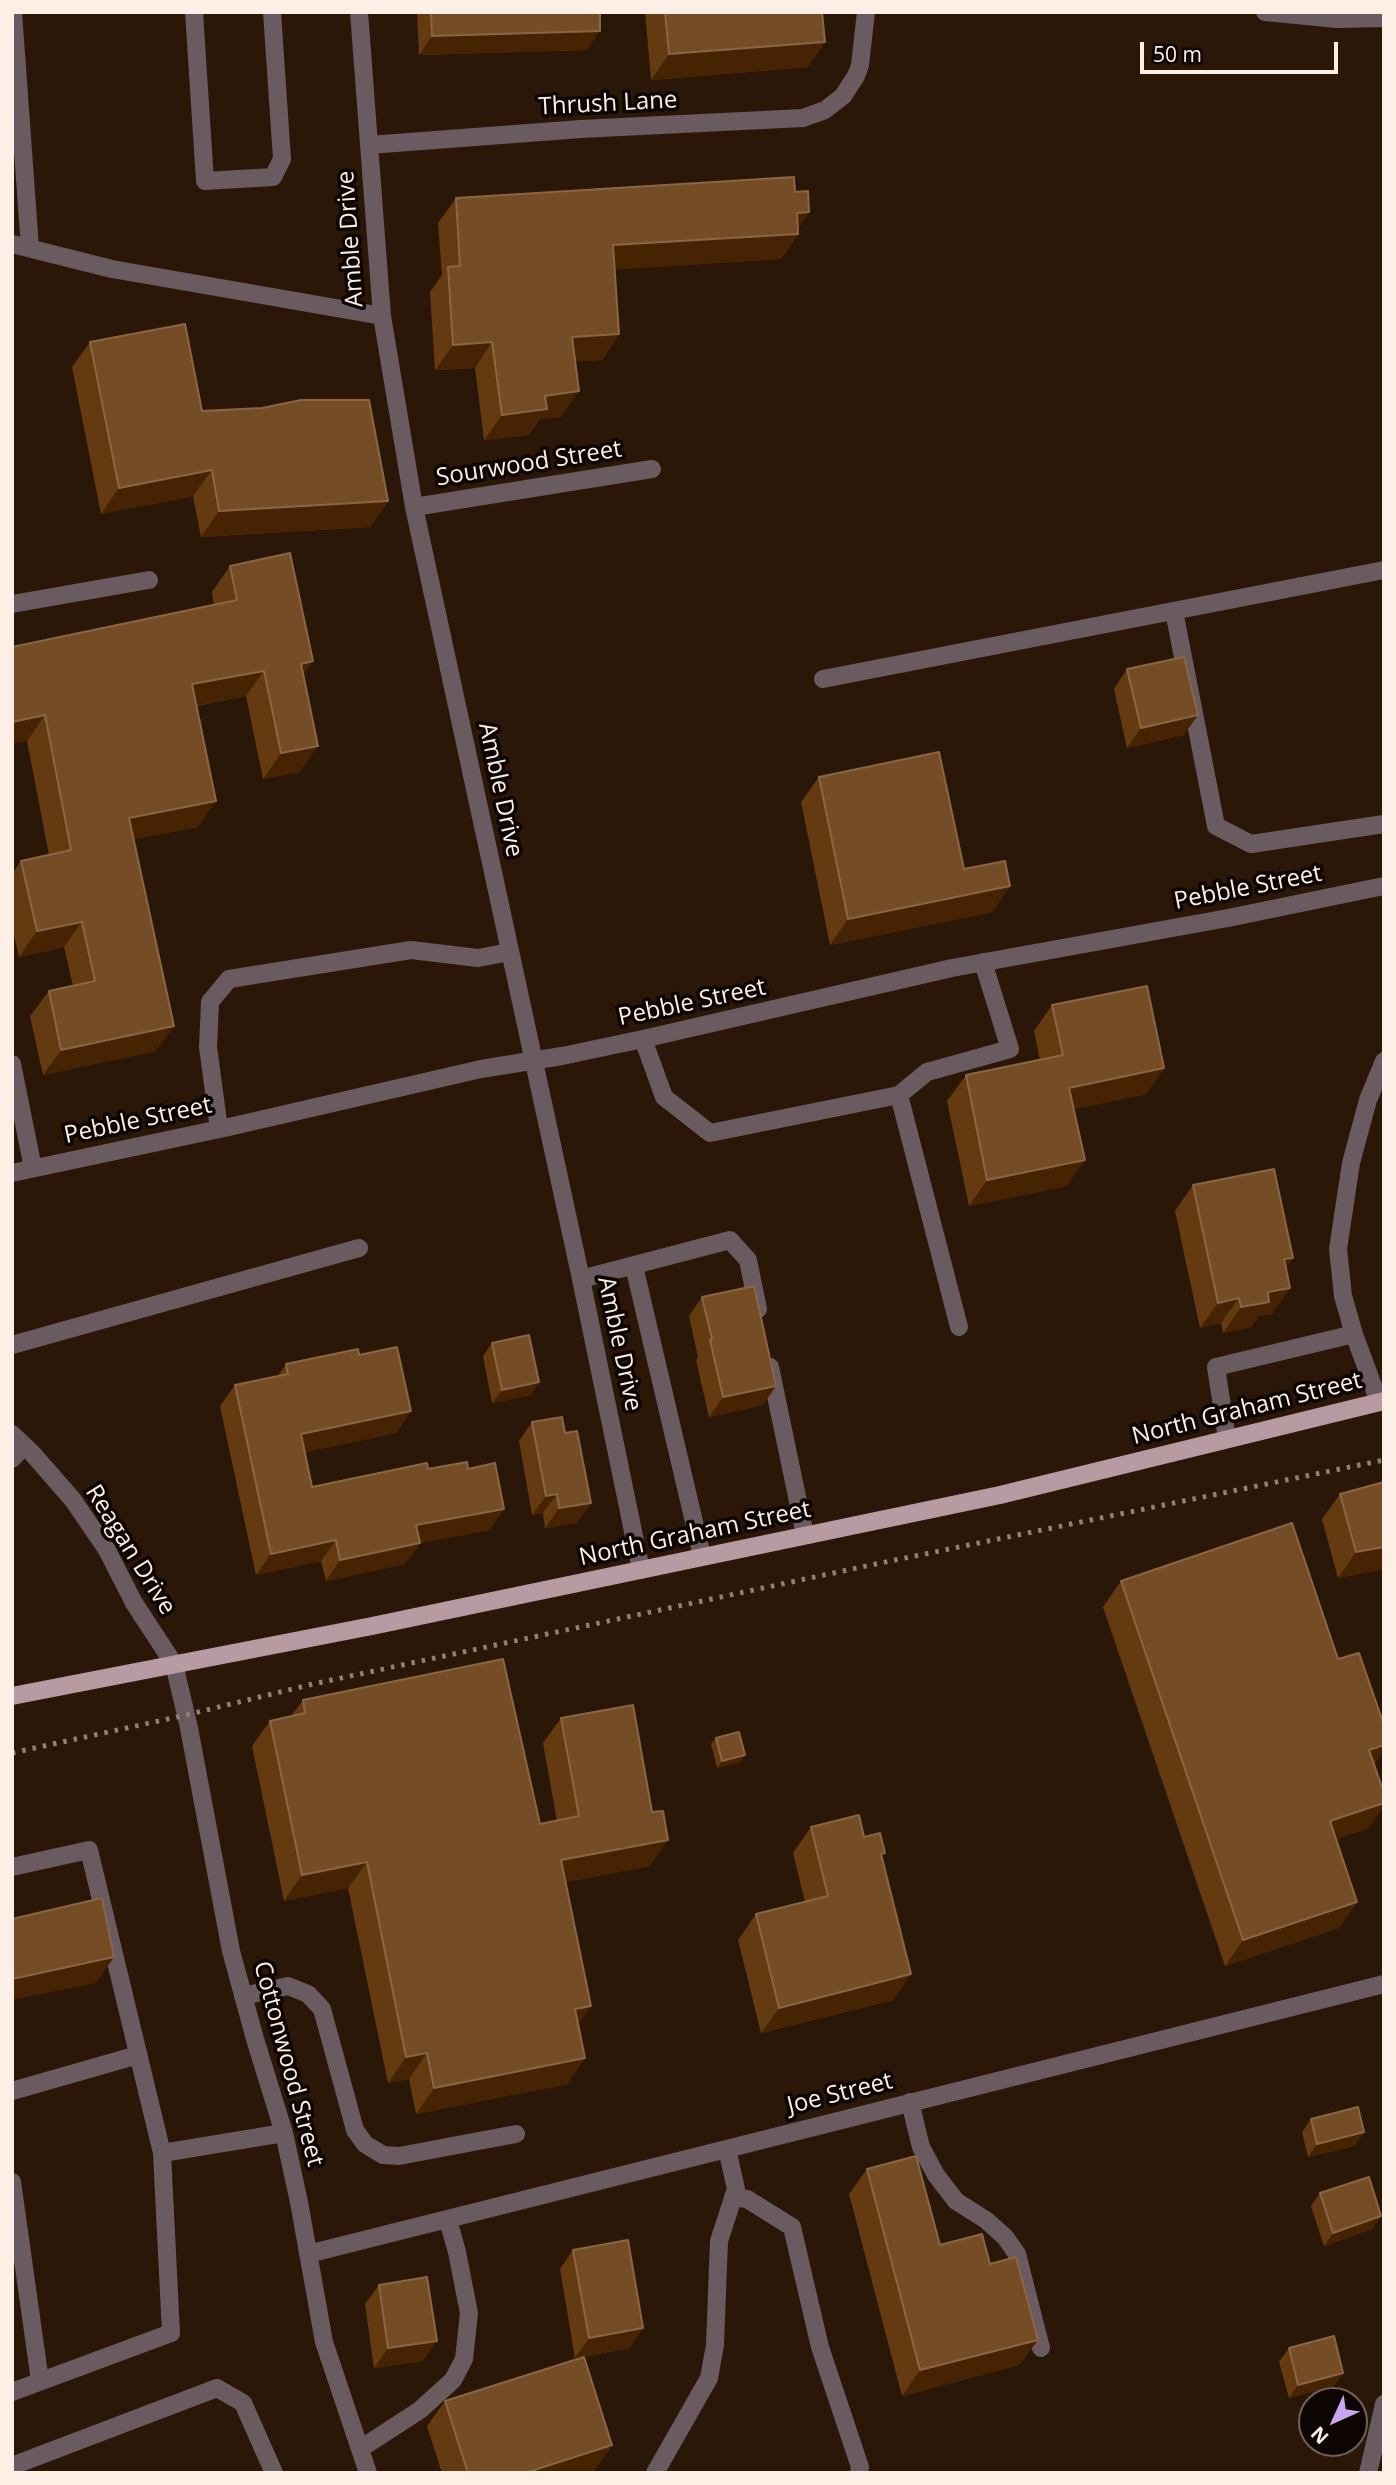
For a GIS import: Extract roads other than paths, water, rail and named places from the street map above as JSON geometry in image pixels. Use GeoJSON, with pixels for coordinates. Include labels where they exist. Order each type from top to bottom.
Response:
{"type":"FeatureCollection","features":[{"type":"Feature","properties":{"kind":"main road","name":"North Graham Street"},"geometry":{"type":"LineString","coordinates":[[12,1696],[372,1626],[1000,1495],[1381,1402]]}},
{"type":"Feature","properties":{"kind":"street"},"geometry":{"type":"LineString","coordinates":[[13,12],[21,246],[112,270],[382,316]]}},
{"type":"Feature","properties":{"kind":"street"},"geometry":{"type":"LineString","coordinates":[[194,12],[205,181],[274,177],[282,159],[272,12]]}},
{"type":"Feature","properties":{"kind":"street","name":"Amble Drive"},"geometry":{"type":"LineString","coordinates":[[359,12],[382,316],[414,507],[641,1570]]}},
{"type":"Feature","properties":{"kind":"street","name":"Thrush Lane"},"geometry":{"type":"LineString","coordinates":[[369,145],[581,129],[803,118],[825,110],[843,96],[856,76],[860,65],[866,12]]}},
{"type":"Feature","properties":{"kind":"street"},"geometry":{"type":"LineString","coordinates":[[1265,12],[1337,19],[1382,19]]}},
{"type":"Feature","properties":{"kind":"street","name":"Sourwood Street"},"geometry":{"type":"LineString","coordinates":[[414,507],[652,469]]}},
{"type":"Feature","properties":{"kind":"street"},"geometry":{"type":"LineString","coordinates":[[823,680],[1384,570]]}},
{"type":"Feature","properties":{"kind":"street"},"geometry":{"type":"LineString","coordinates":[[12,604],[149,580]]}},
{"type":"Feature","properties":{"kind":"street"},"geometry":{"type":"LineString","coordinates":[[1174,611],[1216,826],[1251,844],[1384,824]]}},
{"type":"Feature","properties":{"kind":"street","name":"Pebble Street"},"geometry":{"type":"LineString","coordinates":[[12,1173],[481,1069],[643,1039],[983,962],[1384,887]]}},
{"type":"Feature","properties":{"kind":"street"},"geometry":{"type":"LineString","coordinates":[[219,1129],[208,1047],[210,1002],[229,979],[411,950],[478,958],[509,952]]}},
{"type":"Feature","properties":{"kind":"street"},"geometry":{"type":"LineString","coordinates":[[643,1039],[664,1097],[710,1133],[899,1095],[927,1072],[1010,1049],[983,962]]}},
{"type":"Feature","properties":{"kind":"street"},"geometry":{"type":"LineString","coordinates":[[1381,1402],[1354,1334],[1343,1296],[1338,1249],[1351,1164],[1368,1100],[1384,1061]]}},
{"type":"Feature","properties":{"kind":"street"},"geometry":{"type":"LineString","coordinates":[[12,1064],[33,1168]]}},
{"type":"Feature","properties":{"kind":"street"},"geometry":{"type":"LineString","coordinates":[[899,1095],[959,1327]]}},
{"type":"Feature","properties":{"kind":"street"},"geometry":{"type":"LineString","coordinates":[[580,1279],[730,1240],[748,1260],[762,1325]]}},
{"type":"Feature","properties":{"kind":"street"},"geometry":{"type":"LineString","coordinates":[[12,1345],[359,1248]]}},
{"type":"Feature","properties":{"kind":"street"},"geometry":{"type":"LineString","coordinates":[[634,1266],[702,1556]]}},
{"type":"Feature","properties":{"kind":"street"},"geometry":{"type":"LineString","coordinates":[[1227,1439],[1216,1367],[1354,1334]]}},
{"type":"Feature","properties":{"kind":"street"},"geometry":{"type":"LineString","coordinates":[[767,1352],[805,1535]]}},
{"type":"Feature","properties":{"kind":"street","name":"Reagan Drive"},"geometry":{"type":"LineString","coordinates":[[16,1446],[80,1510],[107,1550],[134,1603],[174,1664]]}},
{"type":"Feature","properties":{"kind":"street","name":"Cottonwood Street"},"geometry":{"type":"LineString","coordinates":[[174,1664],[189,1728],[231,1951],[284,2133],[324,2342],[368,2473]]}},
{"type":"Feature","properties":{"kind":"street"},"geometry":{"type":"LineString","coordinates":[[12,1867],[89,1850],[162,2153],[171,2333],[12,2392]]}},
{"type":"Feature","properties":{"kind":"street","name":"Joe Street"},"geometry":{"type":"LineString","coordinates":[[308,2254],[1384,1984]]}},
{"type":"Feature","properties":{"kind":"street"},"geometry":{"type":"LineString","coordinates":[[243,1996],[288,1986],[308,1994],[322,2009],[355,2130],[365,2144],[383,2155],[399,2156],[516,2134]]}},
{"type":"Feature","properties":{"kind":"street"},"geometry":{"type":"LineString","coordinates":[[12,2091],[138,2055]]}},
{"type":"Feature","properties":{"kind":"street"},"geometry":{"type":"LineString","coordinates":[[910,2102],[921,2147],[936,2175],[956,2201],[986,2220],[1017,2254],[1041,2348]]}},
{"type":"Feature","properties":{"kind":"street"},"geometry":{"type":"LineString","coordinates":[[162,2153],[284,2133]]}},
{"type":"Feature","properties":{"kind":"street"},"geometry":{"type":"LineString","coordinates":[[655,2473],[709,2378],[715,2345],[719,2241],[736,2189],[727,2149]]}},
{"type":"Feature","properties":{"kind":"street"},"geometry":{"type":"LineString","coordinates":[[12,2182],[40,2381]]}},
{"type":"Feature","properties":{"kind":"street"},"geometry":{"type":"LineString","coordinates":[[733,2197],[747,2199],[792,2227],[820,2347],[860,2467],[859,2473]]}},
{"type":"Feature","properties":{"kind":"street"},"geometry":{"type":"LineString","coordinates":[[360,2449],[420,2410],[453,2380],[464,2359],[469,2313],[448,2220]]}},
{"type":"Feature","properties":{"kind":"street"},"geometry":{"type":"LineString","coordinates":[[12,2466],[217,2388],[243,2403],[274,2473]]}},
{"type":"Feature","properties":{"kind":"street"},"geometry":{"type":"LineString","coordinates":[[1368,2473],[1384,2404]]}},
{"type":"Feature","properties":{"kind":"railway"},"geometry":{"type":"LineString","coordinates":[[12,1753],[313,1684],[871,1565],[1384,1460]]}}]}
